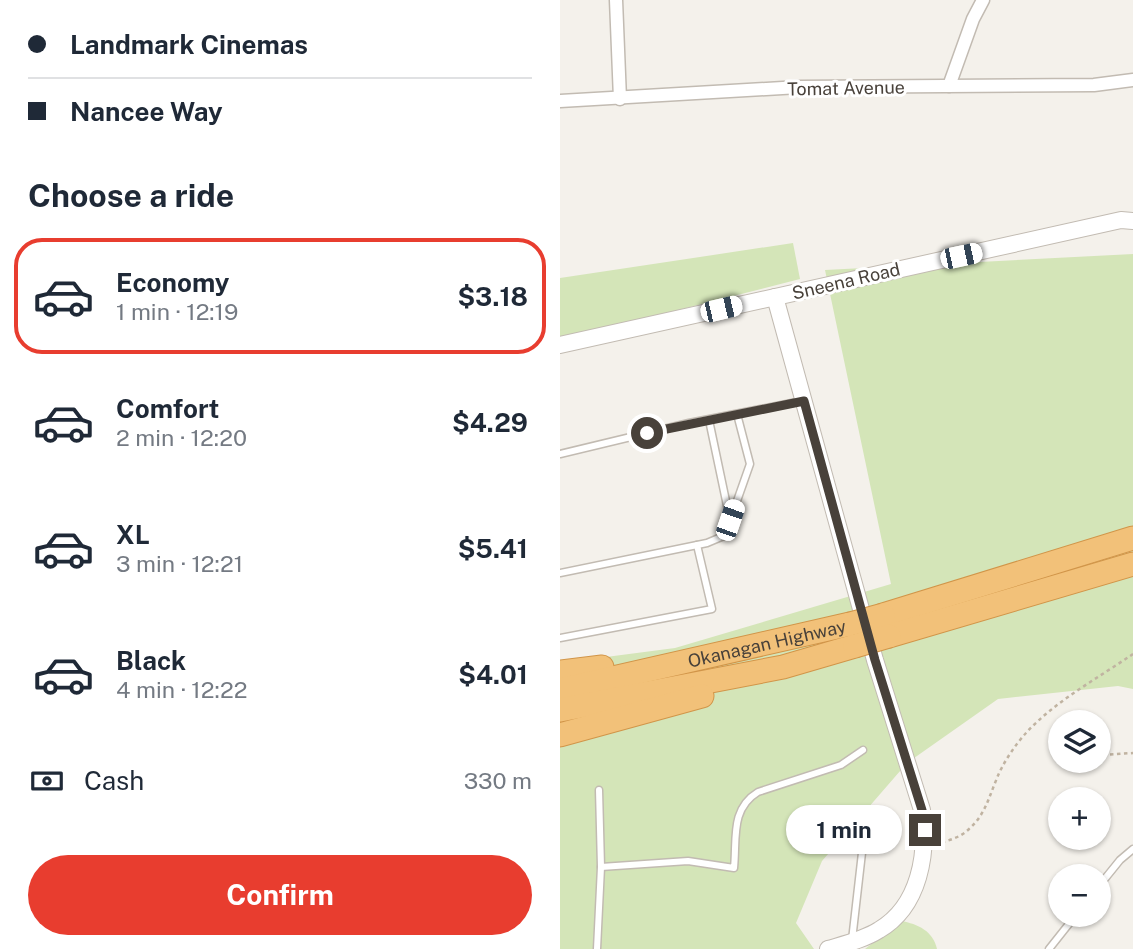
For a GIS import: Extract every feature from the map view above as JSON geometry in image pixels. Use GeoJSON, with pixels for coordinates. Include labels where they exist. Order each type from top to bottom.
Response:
{"type":"FeatureCollection","features":[{"type":"Feature","properties":{"kind":"highway","name":"Okanagan Highway"},"geometry":{"type":"LineString","coordinates":[[560,710],[783,667],[853,635],[1133,538]]}},
{"type":"Feature","properties":{"kind":"highway","name":"Okanagan Highway"},"geometry":{"type":"LineString","coordinates":[[886,625],[1133,564]]}},
{"type":"Feature","properties":{"kind":"highway","name":"Okanagan Highway"},"geometry":{"type":"LineString","coordinates":[[560,690],[668,664],[853,635]]}},
{"type":"Feature","properties":{"kind":"highway"},"geometry":{"type":"LineString","coordinates":[[560,672],[604,666],[668,664]]}},
{"type":"Feature","properties":{"kind":"highway"},"geometry":{"type":"LineString","coordinates":[[560,735],[693,699],[783,667]]}},
{"type":"Feature","properties":{"kind":"street"},"geometry":{"type":"LineString","coordinates":[[617,0],[620,99]]}},
{"type":"Feature","properties":{"kind":"street"},"geometry":{"type":"LineString","coordinates":[[949,86],[973,19],[983,0]]}},
{"type":"Feature","properties":{"kind":"street","name":"Tomat Avenue"},"geometry":{"type":"LineString","coordinates":[[560,101],[799,87],[1094,85],[1133,80]]}},
{"type":"Feature","properties":{"kind":"street","name":"Sneena Road"},"geometry":{"type":"LineString","coordinates":[[560,345],[1121,220],[1133,220]]}},
{"type":"Feature","properties":{"kind":"street"},"geometry":{"type":"LineString","coordinates":[[775,297],[875,660],[922,810],[925,848],[921,870],[902,908],[881,929],[828,949]]}},
{"type":"Feature","properties":{"kind":"lane"},"geometry":{"type":"LineString","coordinates":[[560,454],[804,401]]}},
{"type":"Feature","properties":{"kind":"lane"},"geometry":{"type":"LineString","coordinates":[[560,573],[697,545],[726,535],[750,464],[737,414]]}},
{"type":"Feature","properties":{"kind":"lane"},"geometry":{"type":"LineString","coordinates":[[709,420],[730,520]]}},
{"type":"Feature","properties":{"kind":"lane"},"geometry":{"type":"LineString","coordinates":[[560,638],[712,609],[697,545]]}},
{"type":"Feature","properties":{"kind":"lane"},"geometry":{"type":"LineString","coordinates":[[601,867],[688,861],[734,868],[738,814],[749,797],[841,765],[863,750]]}},
{"type":"Feature","properties":{"kind":"lane"},"geometry":{"type":"LineString","coordinates":[[597,949],[601,867],[599,790]]}},
{"type":"Feature","properties":{"kind":"lane"},"geometry":{"type":"LineString","coordinates":[[852,942],[863,844]]}},
{"type":"Feature","properties":{"kind":"lane"},"geometry":{"type":"LineString","coordinates":[[1111,872],[1133,849]]}},
{"type":"Feature","properties":{"kind":"lane"},"geometry":{"type":"LineString","coordinates":[[1049,949],[1066,927]]}},
{"type":"Feature","properties":{"kind":"path"},"geometry":{"type":"LineString","coordinates":[[925,848],[969,830],[989,803],[1003,766],[1024,735],[1043,716],[1133,654]]}},
{"type":"Feature","properties":{"kind":"path"},"geometry":{"type":"LineString","coordinates":[[1111,754],[1133,753]]}},
{"type":"Feature","properties":{"kind":"green space"},"geometry":{"type":"Polygon","coordinates":[[[793,243],[800,279],[560,340],[560,278],[793,243]]]}},
{"type":"Feature","properties":{"kind":"green space"},"geometry":{"type":"Polygon","coordinates":[[[1133,254],[1133,689],[1118,686],[998,699],[907,763],[822,861],[796,923],[814,949],[560,949],[560,663],[675,648],[891,584],[825,270],[1133,254]]]}},
{"type":"Feature","properties":{"kind":"green space"},"geometry":{"type":"Polygon","coordinates":[[[901,921],[924,929],[932,937],[937,949],[865,949],[901,921]]]}},
{"type":"Feature","properties":{"kind":"route"},"geometry":{"type":"LineString","coordinates":[[647,433],[804,401],[875,660],[922,810],[925,830]]}}]}
